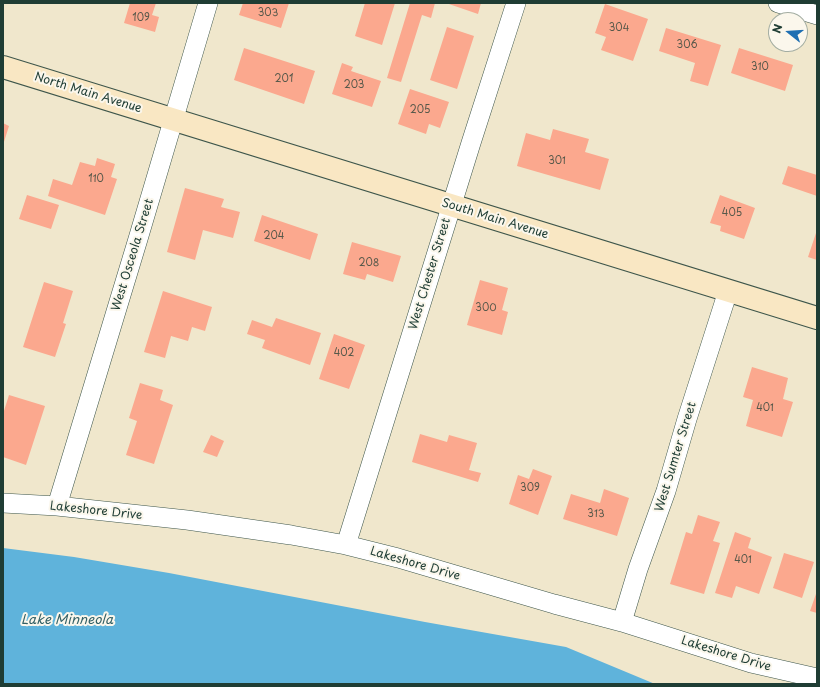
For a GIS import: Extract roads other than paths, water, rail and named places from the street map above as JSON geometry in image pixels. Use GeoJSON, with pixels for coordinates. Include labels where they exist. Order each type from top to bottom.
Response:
{"type":"FeatureCollection","features":[{"type":"Feature","properties":{"kind":"street","name":"West Osceola Street"},"geometry":{"type":"LineString","coordinates":[[57,506],[208,3]]}},
{"type":"Feature","properties":{"kind":"street","name":"West Chester Street"},"geometry":{"type":"LineString","coordinates":[[346,545],[470,143],[516,3]]}},
{"type":"Feature","properties":{"kind":"street"},"geometry":{"type":"LineString","coordinates":[[778,3],[817,15]]}},
{"type":"Feature","properties":{"kind":"street","name":"North Main Avenue"},"geometry":{"type":"LineString","coordinates":[[3,67],[173,119]]}},
{"type":"Feature","properties":{"kind":"street","name":"South Main Avenue"},"geometry":{"type":"LineString","coordinates":[[173,119],[817,318]]}},
{"type":"Feature","properties":{"kind":"street","name":"West Sumter Street"},"geometry":{"type":"LineString","coordinates":[[622,622],[638,569],[666,491],[687,419],[728,291]]}},
{"type":"Feature","properties":{"kind":"street","name":"Lakeshore Drive"},"geometry":{"type":"LineString","coordinates":[[3,502],[57,506],[187,520],[291,535],[346,545],[398,558],[554,604],[622,622],[751,663],[817,678]]}},
{"type":"Feature","properties":{"kind":"water","name":"Lake Minneola"},"geometry":{"type":"Polygon","coordinates":[[[3,548],[74,557],[169,573],[425,622],[566,647],[655,684],[3,684],[3,548]]]}}]}
